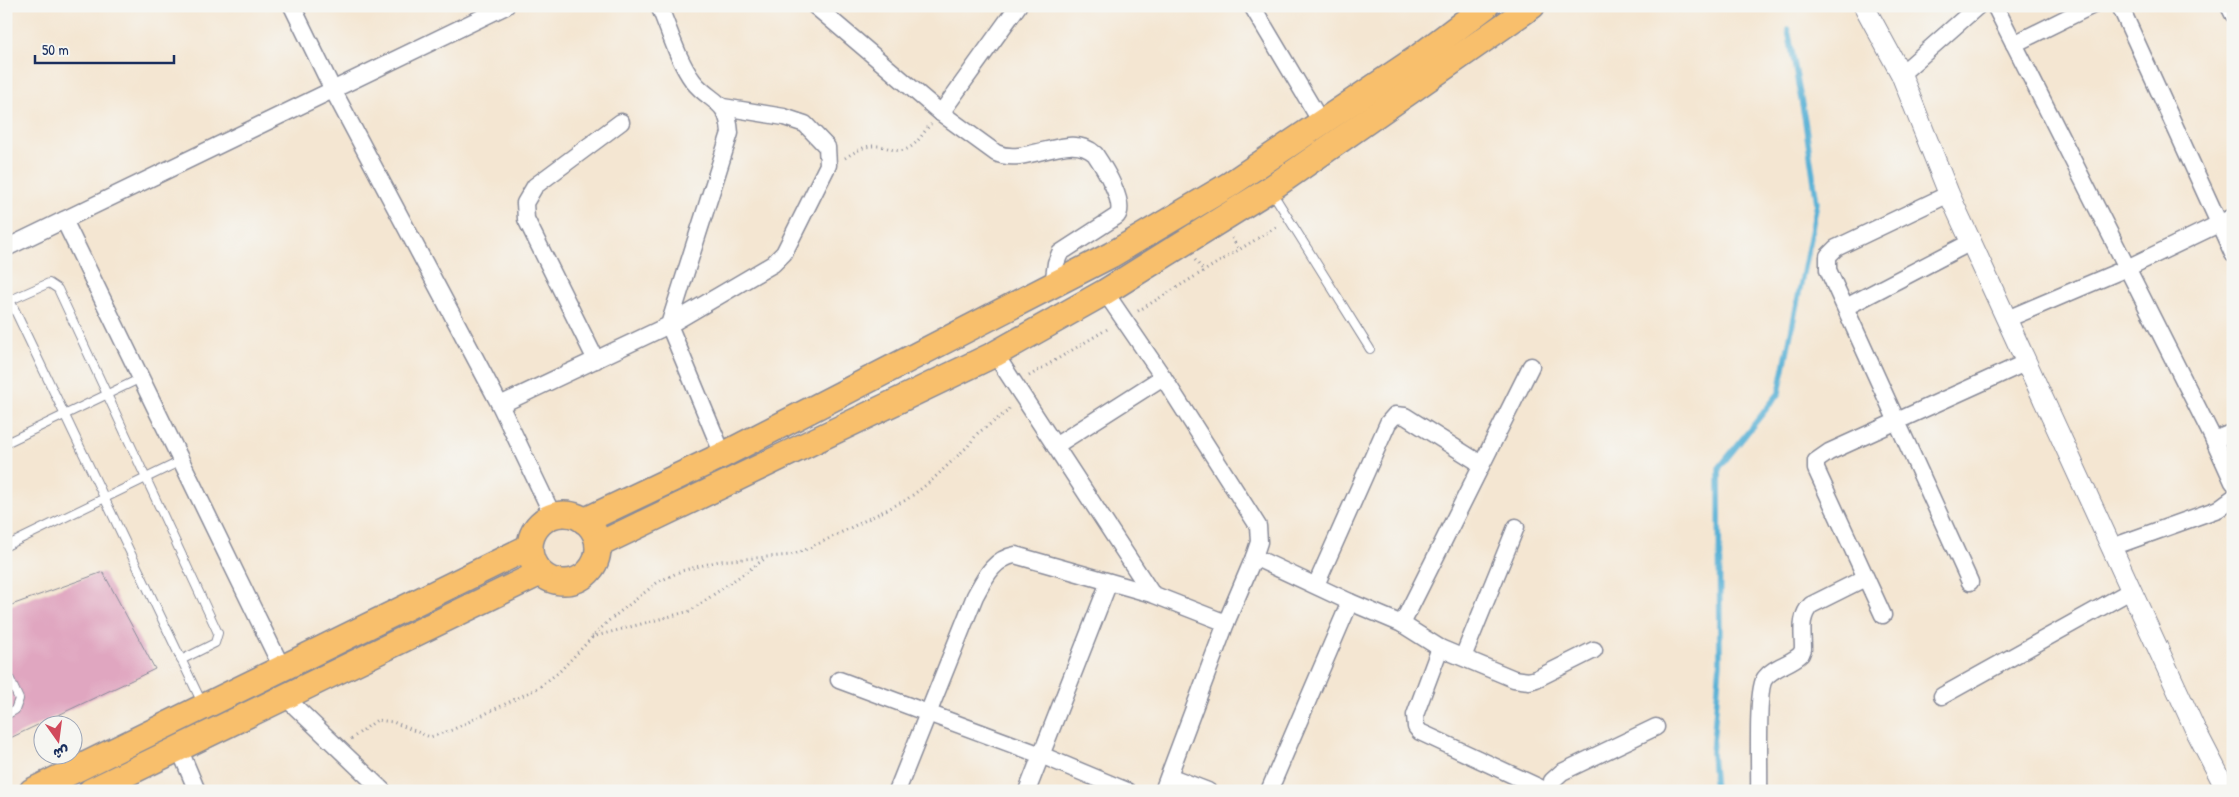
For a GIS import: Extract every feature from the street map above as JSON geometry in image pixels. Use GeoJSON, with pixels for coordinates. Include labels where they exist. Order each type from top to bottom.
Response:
{"type":"FeatureCollection","features":[{"type":"Feature","properties":{"kind":"main road"},"geometry":{"type":"LineString","coordinates":[[584,520],[723,455],[1111,255],[1229,184],[1420,56],[1486,6]]}},
{"type":"Feature","properties":{"kind":"main road"},"geometry":{"type":"LineString","coordinates":[[598,545],[995,354],[1105,292],[1270,189],[1532,6]]}},
{"type":"Feature","properties":{"kind":"main road"},"geometry":{"type":"LineString","coordinates":[[569,514],[584,520],[594,531],[598,545],[595,563],[590,571],[574,581],[556,582],[540,573],[532,561],[529,547],[539,524],[553,516],[569,514]]}},
{"type":"Feature","properties":{"kind":"main road"},"geometry":{"type":"LineString","coordinates":[[32,791],[529,547]]}},
{"type":"Feature","properties":{"kind":"main road"},"geometry":{"type":"LineString","coordinates":[[91,791],[540,573]]}},
{"type":"Feature","properties":{"kind":"street"},"geometry":{"type":"LineString","coordinates":[[659,6],[694,82],[723,107],[729,119],[730,133],[669,325],[723,455]]}},
{"type":"Feature","properties":{"kind":"street"},"geometry":{"type":"LineString","coordinates":[[815,6],[941,113],[974,138],[1003,156],[1023,156],[1079,145],[1089,148],[1100,161],[1120,202],[1120,212],[1117,216],[1060,253],[1056,262],[1053,285]]}},
{"type":"Feature","properties":{"kind":"street"},"geometry":{"type":"LineString","coordinates":[[941,113],[1018,6]]}},
{"type":"Feature","properties":{"kind":"street"},"geometry":{"type":"LineString","coordinates":[[1252,6],[1321,122]]}},
{"type":"Feature","properties":{"kind":"street"},"geometry":{"type":"LineString","coordinates":[[1864,6],[1901,74],[1949,194],[2195,729],[2227,791]]}},
{"type":"Feature","properties":{"kind":"street"},"geometry":{"type":"LineString","coordinates":[[1901,74],[1978,6]]}},
{"type":"Feature","properties":{"kind":"street"},"geometry":{"type":"LineString","coordinates":[[1995,6],[2214,440],[2233,482]]}},
{"type":"Feature","properties":{"kind":"street"},"geometry":{"type":"LineString","coordinates":[[2014,44],[2091,6]]}},
{"type":"Feature","properties":{"kind":"street"},"geometry":{"type":"LineString","coordinates":[[2120,6],[2233,254]]}},
{"type":"Feature","properties":{"kind":"street"},"geometry":{"type":"LineString","coordinates":[[2229,6],[2233,14]]}},
{"type":"Feature","properties":{"kind":"street"},"geometry":{"type":"LineString","coordinates":[[295,7],[333,90],[500,405],[553,516]]}},
{"type":"Feature","properties":{"kind":"street"},"geometry":{"type":"LineString","coordinates":[[6,248],[504,7]]}},
{"type":"Feature","properties":{"kind":"street"},"geometry":{"type":"LineString","coordinates":[[500,405],[669,325],[773,264],[784,252],[828,165],[827,147],[805,124],[784,117],[723,107]]}},
{"type":"Feature","properties":{"kind":"street"},"geometry":{"type":"LineString","coordinates":[[596,360],[526,219],[525,203],[534,186],[620,122]]}},
{"type":"Feature","properties":{"kind":"street"},"geometry":{"type":"LineString","coordinates":[[1949,194],[1836,248],[1828,256],[1828,270],[1898,420],[1970,582]]}},
{"type":"Feature","properties":{"kind":"street"},"geometry":{"type":"LineString","coordinates":[[2007,319],[2127,268],[2233,217]]}},
{"type":"Feature","properties":{"kind":"street"},"geometry":{"type":"LineString","coordinates":[[64,220],[282,668]]}},
{"type":"Feature","properties":{"kind":"street"},"geometry":{"type":"LineString","coordinates":[[1846,307],[1971,242]]}},
{"type":"Feature","properties":{"kind":"street"},"geometry":{"type":"LineString","coordinates":[[1105,292],[1125,318],[1163,376],[1258,526],[1259,542],[1254,557],[1226,623],[1166,783],[1208,791]]}},
{"type":"Feature","properties":{"kind":"street"},"geometry":{"type":"LineString","coordinates":[[995,354],[1152,594]]}},
{"type":"Feature","properties":{"kind":"street"},"geometry":{"type":"LineString","coordinates":[[1883,615],[1816,465],[1819,458],[2027,362]]}},
{"type":"Feature","properties":{"kind":"street"},"geometry":{"type":"LineString","coordinates":[[1402,624],[1531,366]]}},
{"type":"Feature","properties":{"kind":"street"},"geometry":{"type":"LineString","coordinates":[[1055,446],[1163,376]]}},
{"type":"Feature","properties":{"kind":"street"},"geometry":{"type":"LineString","coordinates":[[1316,585],[1388,422],[1395,415],[1405,416],[1482,464]]}},
{"type":"Feature","properties":{"kind":"street"},"geometry":{"type":"LineString","coordinates":[[2214,440],[2233,432]]}},
{"type":"Feature","properties":{"kind":"street"},"geometry":{"type":"LineString","coordinates":[[2112,547],[2218,508],[2233,498]]}},
{"type":"Feature","properties":{"kind":"street"},"geometry":{"type":"LineString","coordinates":[[1463,657],[1516,527]]}},
{"type":"Feature","properties":{"kind":"street"},"geometry":{"type":"LineString","coordinates":[[897,791],[975,596],[997,561],[1005,556],[1015,554],[1152,594],[1226,623]]}},
{"type":"Feature","properties":{"kind":"street"},"geometry":{"type":"LineString","coordinates":[[1254,557],[1402,624],[1440,648],[1514,678],[1529,681],[1594,650]]}},
{"type":"Feature","properties":{"kind":"street"},"geometry":{"type":"LineString","coordinates":[[1760,791],[1760,709],[1765,677],[1800,654],[1802,649],[1803,616],[1806,610],[1865,578]]}},
{"type":"Feature","properties":{"kind":"street"},"geometry":{"type":"LineString","coordinates":[[1027,791],[1109,582]]}},
{"type":"Feature","properties":{"kind":"street"},"geometry":{"type":"LineString","coordinates":[[1942,696],[2132,590]]}},
{"type":"Feature","properties":{"kind":"street"},"geometry":{"type":"LineString","coordinates":[[1269,791],[1350,602]]}},
{"type":"Feature","properties":{"kind":"street"},"geometry":{"type":"LineString","coordinates":[[1440,648],[1415,715],[1416,727],[1420,732],[1547,791]]}},
{"type":"Feature","properties":{"kind":"street"},"geometry":{"type":"LineString","coordinates":[[839,680],[1042,755],[1128,791]]}},
{"type":"Feature","properties":{"kind":"street"},"geometry":{"type":"LineString","coordinates":[[285,698],[384,791]]}},
{"type":"Feature","properties":{"kind":"street"},"geometry":{"type":"LineString","coordinates":[[1552,791],[1552,781],[1562,772],[1656,727]]}},
{"type":"Feature","properties":{"kind":"street"},"geometry":{"type":"LineString","coordinates":[[179,748],[197,791]]}},
{"type":"Feature","properties":{"kind":"lane"},"geometry":{"type":"LineString","coordinates":[[1270,189],[1370,349]]}},
{"type":"Feature","properties":{"kind":"lane"},"geometry":{"type":"LineString","coordinates":[[181,660],[215,643],[218,633],[56,286],[48,283],[8,301],[105,499],[181,660],[204,706]]}},
{"type":"Feature","properties":{"kind":"lane"},"geometry":{"type":"LineString","coordinates":[[6,443],[141,378]]}},
{"type":"Feature","properties":{"kind":"lane"},"geometry":{"type":"LineString","coordinates":[[6,546],[181,461]]}},
{"type":"Feature","properties":{"kind":"lane"},"geometry":{"type":"LineString","coordinates":[[6,671],[19,699],[15,710],[6,715]]}},
{"type":"Feature","properties":{"kind":"path"},"geometry":{"type":"LineString","coordinates":[[828,165],[862,148],[877,146],[899,152],[908,149],[917,142],[941,113]]}},
{"type":"Feature","properties":{"kind":"path"},"geometry":{"type":"LineString","coordinates":[[339,749],[377,720],[393,722],[430,737],[452,730],[538,688],[559,672],[607,622],[658,582],[681,571],[719,562],[791,555],[810,548],[906,500],[930,482],[968,446],[978,433],[1008,411],[1014,385],[1290,219]]}},
{"type":"Feature","properties":{"kind":"path"},"geometry":{"type":"LineString","coordinates":[[592,637],[690,611],[767,556]]}},
{"type":"Feature","properties":{"kind":"building"},"geometry":{"type":"Polygon","coordinates":[[[103,572],[155,669],[61,714],[32,714],[32,728],[6,740],[6,607],[103,572]]]}},
{"type":"Feature","properties":{"kind":"waterway"},"geometry":{"type":"LineString","coordinates":[[1715,791],[1712,753],[1720,664],[1719,468],[1779,393],[1817,203],[1805,121],[1788,30]]}}]}
